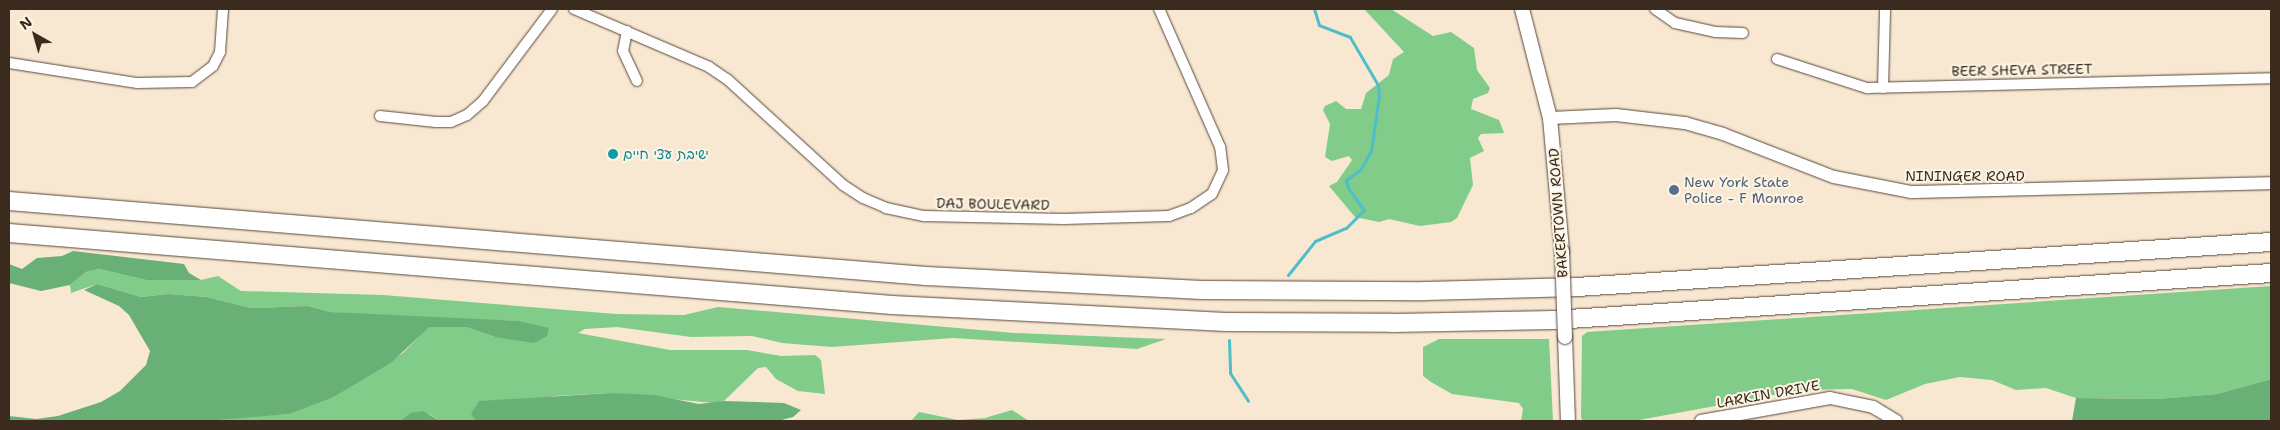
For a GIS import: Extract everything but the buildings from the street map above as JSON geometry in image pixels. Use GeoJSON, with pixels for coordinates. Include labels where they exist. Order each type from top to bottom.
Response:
{"type":"FeatureCollection","features":[{"type":"Feature","properties":{"kind":"highway"},"geometry":{"type":"LineString","coordinates":[[9,201],[926,276],[1202,290],[1424,292],[1577,287],[2271,242]]}},
{"type":"Feature","properties":{"kind":"highway"},"geometry":{"type":"LineString","coordinates":[[9,233],[892,306],[1226,322],[1393,323],[1562,319],[2271,273]]}},
{"type":"Feature","properties":{"kind":"main road","name":"BAKERTOWN ROAD"},"geometry":{"type":"LineString","coordinates":[[1522,9],[1550,118],[1562,251],[1568,421]]}},
{"type":"Feature","properties":{"kind":"street"},"geometry":{"type":"LineString","coordinates":[[9,64],[137,83],[192,82],[213,66],[220,52],[223,9]]}},
{"type":"Feature","properties":{"kind":"street"},"geometry":{"type":"LineString","coordinates":[[380,116],[451,122],[467,115],[483,101],[552,9]]}},
{"type":"Feature","properties":{"kind":"street","name":"DAJ BOULEVARD"},"geometry":{"type":"LineString","coordinates":[[574,9],[709,67],[727,79],[843,185],[886,208],[924,216],[1125,219],[1169,216],[1191,208],[1212,194],[1223,170],[1220,148],[1159,9]]}},
{"type":"Feature","properties":{"kind":"street"},"geometry":{"type":"LineString","coordinates":[[1656,9],[1675,23],[1716,32],[1743,34]]}},
{"type":"Feature","properties":{"kind":"street"},"geometry":{"type":"LineString","coordinates":[[1883,88],[1885,9]]}},
{"type":"Feature","properties":{"kind":"street"},"geometry":{"type":"LineString","coordinates":[[626,31],[623,51],[637,81]]}},
{"type":"Feature","properties":{"kind":"street","name":"BEER SHEVA STREET"},"geometry":{"type":"LineString","coordinates":[[1777,59],[1867,88],[2271,78]]}},
{"type":"Feature","properties":{"kind":"street","name":"NININGER ROAD"},"geometry":{"type":"LineString","coordinates":[[1550,118],[1616,115],[1685,123],[1723,134],[1834,177],[1911,192],[2271,183]]}},
{"type":"Feature","properties":{"kind":"street","name":"LARKIN DRIVE"},"geometry":{"type":"LineString","coordinates":[[1701,421],[1830,398],[1872,407],[1896,421]]}},
{"type":"Feature","properties":{"kind":"green space"},"geometry":{"type":"Polygon","coordinates":[[[1364,9],[1391,9],[1433,36],[1451,32],[1474,48],[1477,70],[1490,88],[1488,93],[1473,99],[1471,109],[1499,120],[1504,133],[1481,134],[1478,138],[1484,151],[1470,158],[1473,185],[1457,218],[1451,222],[1420,226],[1389,219],[1379,222],[1355,217],[1329,186],[1337,182],[1352,160],[1349,156],[1332,161],[1325,157],[1330,124],[1323,110],[1325,106],[1336,101],[1346,109],[1361,109],[1366,93],[1389,75],[1393,59],[1404,52],[1364,9]]]}},
{"type":"Feature","properties":{"kind":"green space"},"geometry":{"type":"Polygon","coordinates":[[[73,251],[184,264],[189,273],[201,280],[146,280],[99,269],[86,272],[70,285],[41,291],[9,283],[9,264],[22,269],[37,258],[62,256],[73,251]]]}},
{"type":"Feature","properties":{"kind":"green space"},"geometry":{"type":"Polygon","coordinates":[[[99,269],[146,280],[201,280],[218,276],[241,291],[383,295],[616,314],[684,315],[718,307],[1014,333],[1166,339],[1137,349],[953,338],[832,347],[782,343],[752,336],[691,337],[617,327],[585,329],[578,333],[670,350],[747,350],[781,356],[815,355],[821,360],[825,394],[798,391],[776,379],[766,367],[758,368],[724,401],[713,403],[611,393],[554,396],[472,414],[476,421],[440,421],[429,414],[410,413],[400,421],[173,421],[290,414],[332,398],[403,353],[429,326],[466,327],[495,337],[518,321],[402,318],[330,312],[308,306],[251,308],[207,297],[168,294],[141,297],[97,284],[71,293],[70,285],[86,272],[99,269]]]}},
{"type":"Feature","properties":{"kind":"green space"},"geometry":{"type":"Polygon","coordinates":[[[97,284],[141,297],[168,294],[207,297],[251,308],[308,306],[330,312],[518,321],[549,328],[547,336],[534,343],[495,337],[466,327],[429,327],[392,362],[332,398],[290,414],[204,421],[9,421],[9,416],[36,419],[58,416],[101,402],[120,391],[146,365],[150,351],[129,315],[119,306],[84,290],[97,284]]]}},
{"type":"Feature","properties":{"kind":"green space"},"geometry":{"type":"Polygon","coordinates":[[[2271,286],[2271,379],[2217,394],[2157,399],[2076,398],[2046,388],[2016,390],[1992,380],[1960,377],[1925,384],[1886,400],[1852,389],[1802,390],[1634,421],[1583,421],[1581,418],[1582,336],[1587,332],[2271,286]]]}},
{"type":"Feature","properties":{"kind":"green space"},"geometry":{"type":"Polygon","coordinates":[[[1439,339],[1549,339],[1553,421],[1521,421],[1523,409],[1519,403],[1452,394],[1431,382],[1423,376],[1423,347],[1439,339]]]}},
{"type":"Feature","properties":{"kind":"green space"},"geometry":{"type":"Polygon","coordinates":[[[2271,379],[2271,421],[2072,421],[2076,398],[2157,399],[2217,394],[2271,379]]]}},
{"type":"Feature","properties":{"kind":"green space"},"geometry":{"type":"Polygon","coordinates":[[[611,393],[654,395],[699,404],[724,401],[784,403],[801,410],[793,417],[778,421],[476,421],[471,414],[479,401],[611,393]]]}},
{"type":"Feature","properties":{"kind":"green space"},"geometry":{"type":"Polygon","coordinates":[[[1012,410],[1029,421],[911,421],[919,412],[958,420],[985,418],[1012,410]]]}},
{"type":"Feature","properties":{"kind":"green space"},"geometry":{"type":"Polygon","coordinates":[[[423,411],[440,421],[400,421],[410,413],[423,411]]]}},
{"type":"Feature","properties":{"kind":"waterway"},"geometry":{"type":"LineString","coordinates":[[1288,275],[1315,241],[1346,228],[1364,210],[1348,188],[1346,180],[1360,170],[1371,151],[1379,96],[1378,85],[1350,37],[1319,25],[1314,9]]}},
{"type":"Feature","properties":{"kind":"waterway"},"geometry":{"type":"LineString","coordinates":[[1229,340],[1230,373],[1248,401]]}},
{"type":"Feature","properties":{"kind":"place","name":"ישיבת עצי חיים"},"geometry":{"type":"Point","coordinates":[613,154]}},
{"type":"Feature","properties":{"kind":"place","name":"New York State Police - F Monroe"},"geometry":{"type":"Point","coordinates":[1674,190]}}]}
